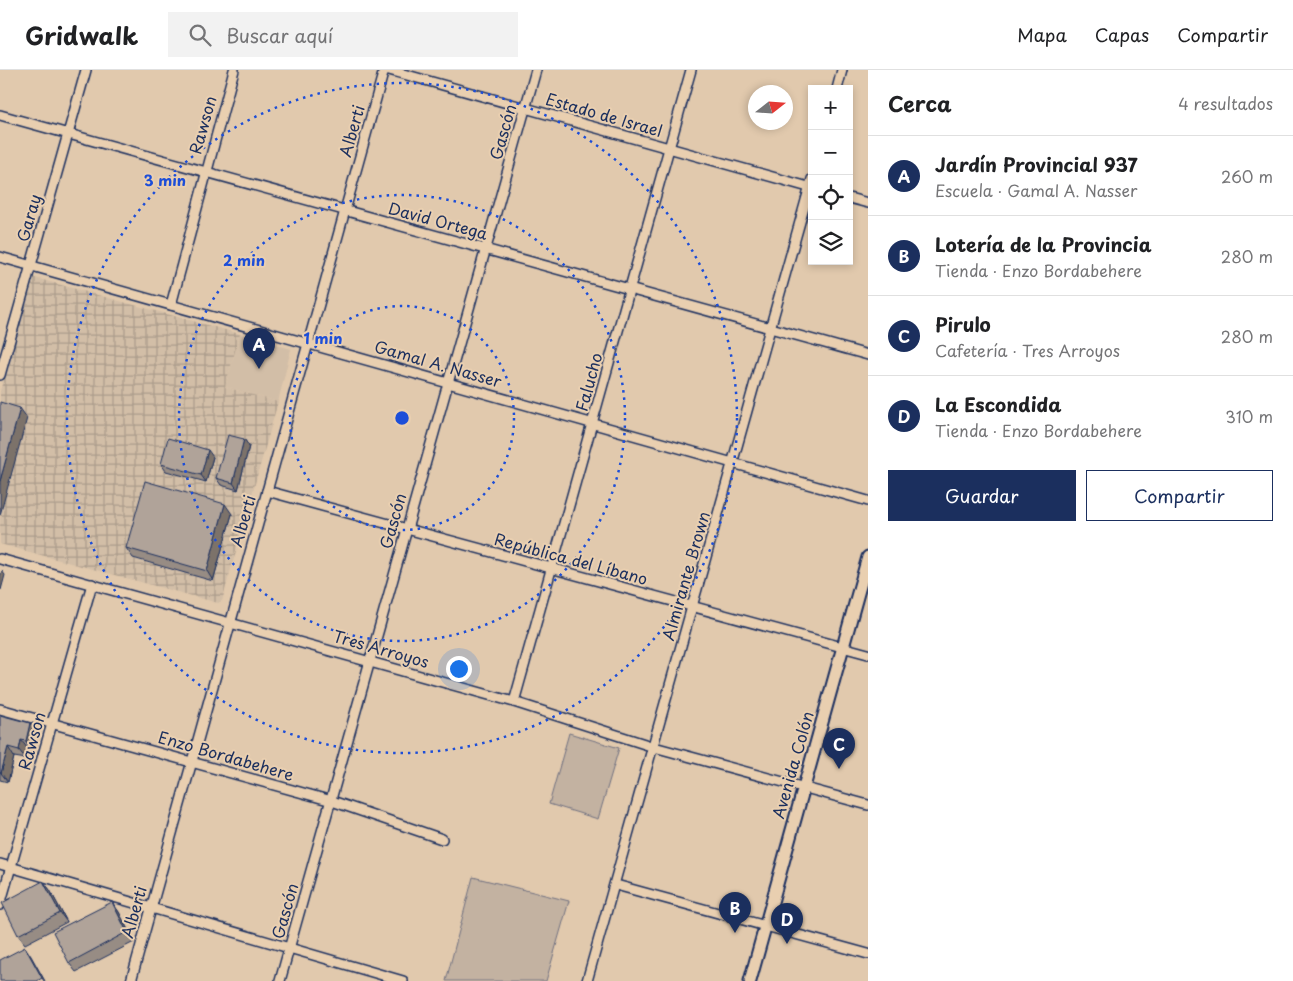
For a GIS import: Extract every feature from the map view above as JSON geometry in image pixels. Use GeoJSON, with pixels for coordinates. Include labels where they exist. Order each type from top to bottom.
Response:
{"type":"FeatureCollection","features":[{"type":"Feature","properties":{"kind":"main road","name":"Avenida Colón"},"geometry":{"type":"LineString","coordinates":[[750,981],[868,557]]}},
{"type":"Feature","properties":{"kind":"street","name":"Garay"},"geometry":{"type":"LineString","coordinates":[[0,374],[86,70]]}},
{"type":"Feature","properties":{"kind":"street","name":"Rawson"},"geometry":{"type":"LineString","coordinates":[[171,305],[205,172],[234,70]]}},
{"type":"Feature","properties":{"kind":"street","name":"Alberti"},"geometry":{"type":"LineString","coordinates":[[131,981],[384,70]]}},
{"type":"Feature","properties":{"kind":"street","name":"Estado de Israel"},"geometry":{"type":"LineString","coordinates":[[389,70],[669,148],[808,184]]}},
{"type":"Feature","properties":{"kind":"street","name":"Gascón"},"geometry":{"type":"LineString","coordinates":[[280,981],[332,802],[406,529],[536,70]]}},
{"type":"Feature","properties":{"kind":"street","name":"Falucho"},"geometry":{"type":"LineString","coordinates":[[514,702],[553,570],[691,70]]}},
{"type":"Feature","properties":{"kind":"street"},"geometry":{"type":"LineString","coordinates":[[838,85],[842,70]]}},
{"type":"Feature","properties":{"kind":"street","name":"David Ortega"},"geometry":{"type":"LineString","coordinates":[[0,115],[868,355]]}},
{"type":"Feature","properties":{"kind":"street","name":"Almirante Brown"},"geometry":{"type":"LineString","coordinates":[[587,981],[616,884],[808,195]]}},
{"type":"Feature","properties":{"kind":"street"},"geometry":{"type":"LineString","coordinates":[[853,199],[868,203]]}},
{"type":"Feature","properties":{"kind":"street","name":"Gamal A. Nasser"},"geometry":{"type":"LineString","coordinates":[[0,257],[868,501]]}},
{"type":"Feature","properties":{"kind":"street","name":"República del Líbano"},"geometry":{"type":"LineString","coordinates":[[267,491],[868,654]]}},
{"type":"Feature","properties":{"kind":"street","name":"Tres Arroyos"},"geometry":{"type":"LineString","coordinates":[[0,559],[514,702],[654,746],[868,806]]}},
{"type":"Feature","properties":{"kind":"street","name":"Rawson"},"geometry":{"type":"LineString","coordinates":[[0,905],[92,584]]}},
{"type":"Feature","properties":{"kind":"street","name":"Enzo Bordabehere"},"geometry":{"type":"LineString","coordinates":[[0,709],[332,802],[442,839]]}},
{"type":"Feature","properties":{"kind":"street"},"geometry":{"type":"LineString","coordinates":[[0,864],[150,910],[403,981]]}},
{"type":"Feature","properties":{"kind":"street"},"geometry":{"type":"LineString","coordinates":[[616,884],[868,954]]}},
{"type":"Feature","properties":{"kind":"shaded area"},"geometry":{"type":"Polygon","coordinates":[[[32,277],[240,334],[225,387],[278,402],[222,601],[218,603],[0,544],[0,391],[32,277]]]}},
{"type":"Feature","properties":{"kind":"shaded area"},"geometry":{"type":"Polygon","coordinates":[[[240,334],[291,349],[278,402],[225,387],[240,334]]]}},
{"type":"Feature","properties":{"kind":"shaded area"},"geometry":{"type":"Polygon","coordinates":[[[569,733],[619,748],[598,819],[549,804],[569,733]]]}},
{"type":"Feature","properties":{"kind":"shaded area"},"geometry":{"type":"Polygon","coordinates":[[[473,877],[569,901],[546,981],[446,981],[473,877]]]}},
{"type":"Feature","properties":{"kind":"building"},"geometry":{"type":"Polygon","coordinates":[[[0,402],[20,408],[0,481],[0,402]]]}},
{"type":"Feature","properties":{"kind":"building"},"geometry":{"type":"Polygon","coordinates":[[[228,435],[244,439],[233,483],[216,478],[228,435]]]}},
{"type":"Feature","properties":{"kind":"building"},"geometry":{"type":"Polygon","coordinates":[[[168,438],[208,450],[201,475],[161,464],[168,438]]]}},
{"type":"Feature","properties":{"kind":"building"},"geometry":{"type":"Polygon","coordinates":[[[145,481],[225,504],[207,571],[126,548],[145,481]]]}},
{"type":"Feature","properties":{"kind":"building"},"geometry":{"type":"Polygon","coordinates":[[[0,715],[30,723],[26,741],[21,740],[19,750],[8,747],[1,773],[0,772],[0,715]]]}},
{"type":"Feature","properties":{"kind":"building"},"geometry":{"type":"Polygon","coordinates":[[[43,881],[60,913],[18,935],[2,903],[43,881]]]}},
{"type":"Feature","properties":{"kind":"building"},"geometry":{"type":"Polygon","coordinates":[[[112,902],[127,932],[69,963],[53,932],[112,902]]]}},
{"type":"Feature","properties":{"kind":"building"},"geometry":{"type":"Polygon","coordinates":[[[25,947],[42,978],[37,981],[0,981],[0,960],[25,947]]]}},
{"type":"Feature","properties":{"kind":"place","name":"Jardín Provincial 937"},"geometry":{"type":"Point","coordinates":[259,369]}},
{"type":"Feature","properties":{"kind":"place","name":"Pirulo"},"geometry":{"type":"Point","coordinates":[839,769]}},
{"type":"Feature","properties":{"kind":"place","name":"Lotería de la Provincia"},"geometry":{"type":"Point","coordinates":[735,933]}},
{"type":"Feature","properties":{"kind":"place","name":"La Escondida"},"geometry":{"type":"Point","coordinates":[787,944]}}]}
